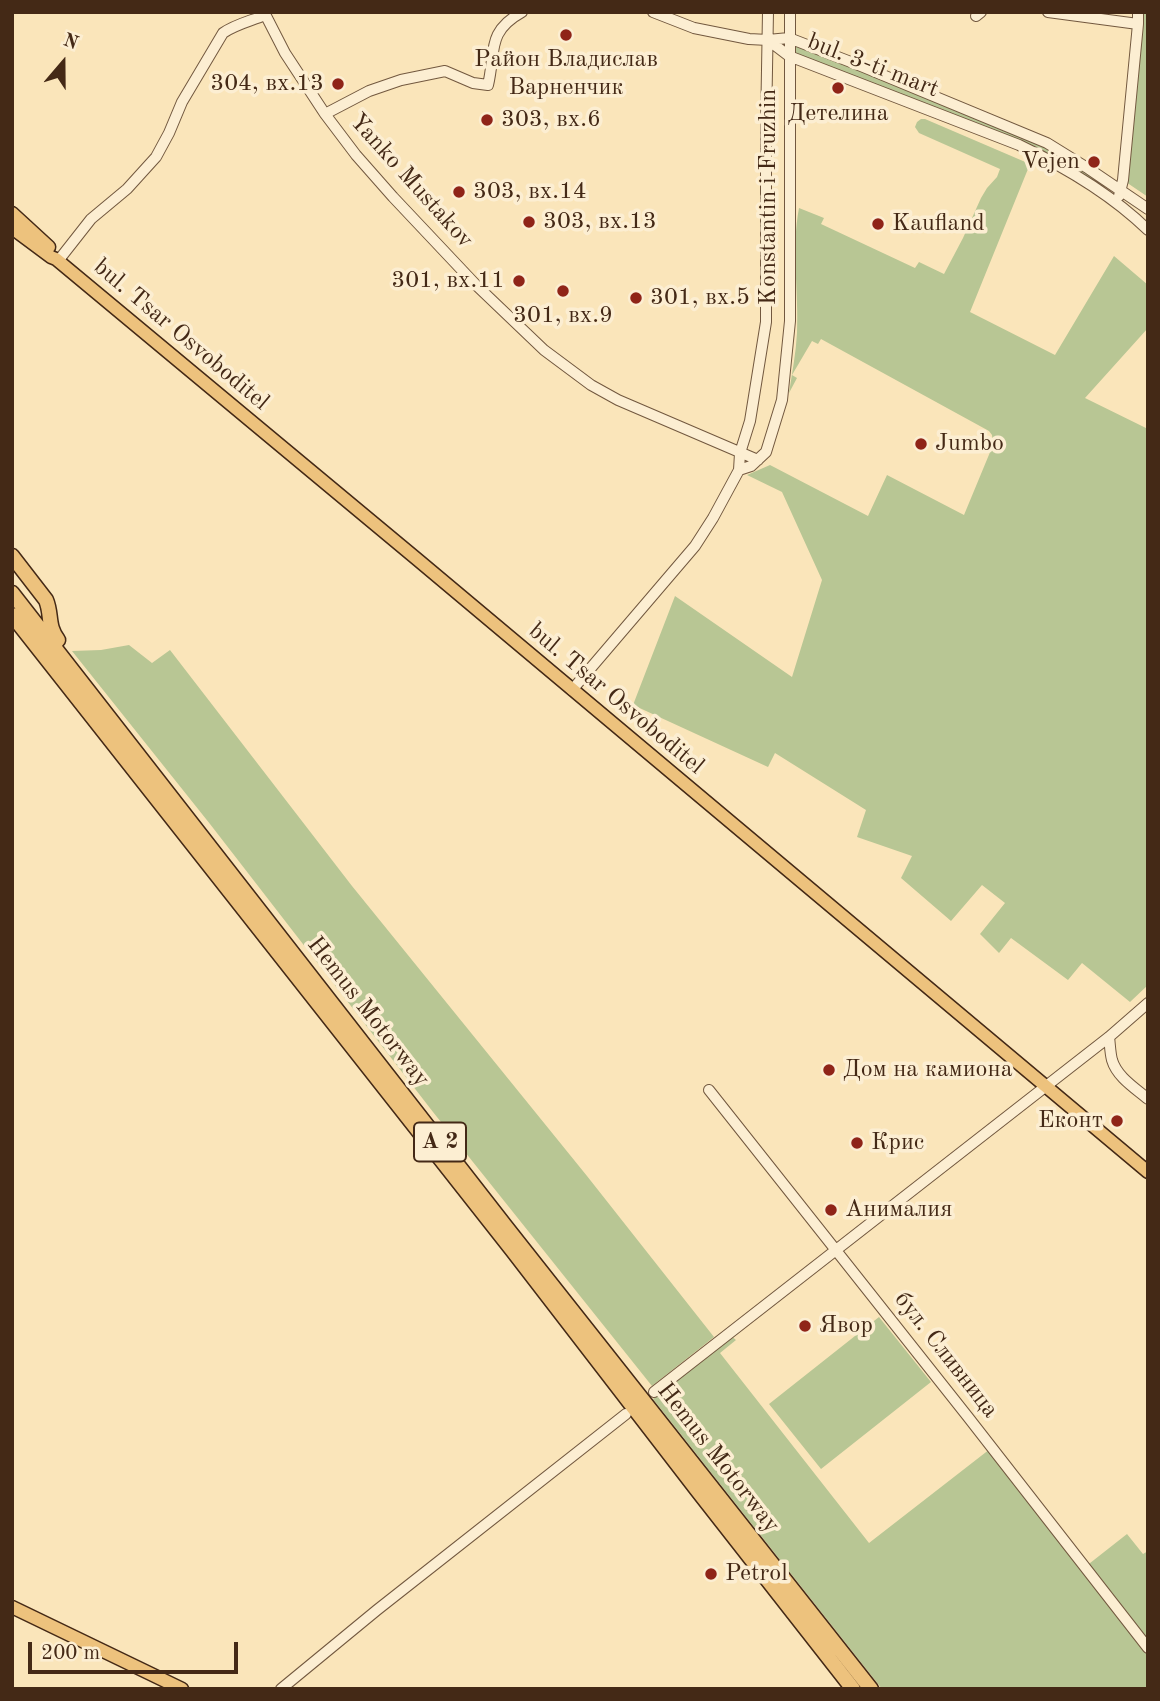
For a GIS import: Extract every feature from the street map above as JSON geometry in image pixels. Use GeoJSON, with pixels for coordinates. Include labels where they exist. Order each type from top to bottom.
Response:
{"type":"FeatureCollection","features":[{"type":"Feature","properties":{"kind":"highway"},"geometry":{"type":"LineString","coordinates":[[12,556],[46,600],[52,633],[114,712],[114,724]]}},
{"type":"Feature","properties":{"kind":"highway","name":"Hemus Motorway"},"geometry":{"type":"LineString","coordinates":[[12,593],[506,1227],[871,1689]]}},
{"type":"Feature","properties":{"kind":"highway","name":"Hemus Motorway"},"geometry":{"type":"LineString","coordinates":[[12,615],[853,1689]]}},
{"type":"Feature","properties":{"kind":"main road","name":"bul. Tsar Osvoboditel"},"geometry":{"type":"LineString","coordinates":[[12,213],[54,252],[57,260]]}},
{"type":"Feature","properties":{"kind":"main road","name":"bul. Tsar Osvoboditel"},"geometry":{"type":"LineString","coordinates":[[12,228],[57,260],[410,553],[1148,1172]]}},
{"type":"Feature","properties":{"kind":"main road"},"geometry":{"type":"LineString","coordinates":[[12,1607],[182,1689]]}},
{"type":"Feature","properties":{"kind":"street"},"geometry":{"type":"LineString","coordinates":[[325,114],[369,91],[401,80],[445,71],[473,83],[488,85],[494,41],[509,19],[522,12]]}},
{"type":"Feature","properties":{"kind":"street"},"geometry":{"type":"LineString","coordinates":[[653,12],[694,28],[768,40]]}},
{"type":"Feature","properties":{"kind":"street","name":"Konstantin i Fruzhin"},"geometry":{"type":"LineString","coordinates":[[739,470],[766,322],[768,12]]}},
{"type":"Feature","properties":{"kind":"street","name":"Konstantin i Fruzhin"},"geometry":{"type":"LineString","coordinates":[[758,460],[766,452],[782,400],[790,320],[790,12]]}},
{"type":"Feature","properties":{"kind":"street"},"geometry":{"type":"LineString","coordinates":[[1048,12],[1138,24]]}},
{"type":"Feature","properties":{"kind":"street"},"geometry":{"type":"LineString","coordinates":[[1116,204],[1121,190],[1138,12]]}},
{"type":"Feature","properties":{"kind":"street"},"geometry":{"type":"LineString","coordinates":[[57,260],[91,219],[127,189],[156,157],[181,102],[223,33],[265,14]]}},
{"type":"Feature","properties":{"kind":"street","name":"Yanko Mustakov"},"geometry":{"type":"LineString","coordinates":[[265,14],[285,53],[356,155],[496,305],[544,350],[591,385],[618,400],[758,460]]}},
{"type":"Feature","properties":{"kind":"street","name":"bul. 3-ti mart"},"geometry":{"type":"LineString","coordinates":[[768,40],[789,38],[1047,143],[1148,209]]}},
{"type":"Feature","properties":{"kind":"street","name":"bul. 3-ti mart"},"geometry":{"type":"LineString","coordinates":[[768,40],[789,56],[1019,145],[1101,192],[1148,230]]}},
{"type":"Feature","properties":{"kind":"street"},"geometry":{"type":"LineString","coordinates":[[790,83],[797,72],[813,64]]}},
{"type":"Feature","properties":{"kind":"street"},"geometry":{"type":"LineString","coordinates":[[572,691],[695,546],[739,470],[758,460]]}},
{"type":"Feature","properties":{"kind":"street"},"geometry":{"type":"LineString","coordinates":[[654,1392],[1109,1037],[1148,1003]]}},
{"type":"Feature","properties":{"kind":"street"},"geometry":{"type":"LineString","coordinates":[[1109,1037],[1116,1069],[1148,1099]]}},
{"type":"Feature","properties":{"kind":"street","name":"бул. Сливница"},"geometry":{"type":"LineString","coordinates":[[709,1090],[1148,1648]]}},
{"type":"Feature","properties":{"kind":"street"},"geometry":{"type":"LineString","coordinates":[[281,1689],[626,1413]]}},
{"type":"Feature","properties":{"kind":"green space"},"geometry":{"type":"Polygon","coordinates":[[[1138,12],[1148,12],[1148,197],[1123,180],[1138,12]]]}},
{"type":"Feature","properties":{"kind":"green space"},"geometry":{"type":"Polygon","coordinates":[[[789,38],[1047,143],[1108,182],[1102,192],[1041,156],[789,56],[789,38]]]}},
{"type":"Feature","properties":{"kind":"green space"},"geometry":{"type":"Polygon","coordinates":[[[921,119],[1030,164],[970,312],[1055,355],[1114,256],[1148,285],[1148,328],[1085,398],[1148,429],[1148,985],[1130,1002],[1082,963],[1068,980],[1011,938],[999,953],[980,934],[1005,903],[982,885],[951,921],[901,878],[912,856],[857,837],[866,810],[775,753],[768,767],[633,705],[675,596],[792,677],[822,580],[782,492],[747,475],[770,465],[868,516],[887,475],[964,515],[993,445],[989,431],[821,339],[818,344],[812,341],[792,375],[797,378],[789,393],[797,333],[795,255],[799,208],[824,218],[821,224],[915,268],[919,262],[944,274],[981,198],[997,177],[1000,169],[919,133],[915,127],[921,119]]]}},
{"type":"Feature","properties":{"kind":"green space"},"geometry":{"type":"Polygon","coordinates":[[[129,645],[152,663],[170,650],[352,886],[714,1337],[652,1386],[433,1112],[72,651],[129,645]]]}},
{"type":"Feature","properties":{"kind":"green space"},"geometry":{"type":"Polygon","coordinates":[[[879,1317],[931,1382],[821,1469],[769,1404],[879,1317]]]}},
{"type":"Feature","properties":{"kind":"green space"},"geometry":{"type":"Polygon","coordinates":[[[730,1335],[736,1340],[720,1353],[869,1543],[990,1449],[1085,1567],[1127,1534],[1143,1554],[1148,1551],[1148,1689],[882,1689],[653,1399],[730,1335]]]}},
{"type":"Feature","properties":{"kind":"place","name":"Район Владислав Варненчик"},"geometry":{"type":"Point","coordinates":[566,35]}},
{"type":"Feature","properties":{"kind":"place","name":"304, вх.13"},"geometry":{"type":"Point","coordinates":[338,84]}},
{"type":"Feature","properties":{"kind":"place","name":"Детелина"},"geometry":{"type":"Point","coordinates":[838,88]}},
{"type":"Feature","properties":{"kind":"place","name":"303, вх.6"},"geometry":{"type":"Point","coordinates":[487,120]}},
{"type":"Feature","properties":{"kind":"place","name":"Vejen"},"geometry":{"type":"Point","coordinates":[1094,162]}},
{"type":"Feature","properties":{"kind":"place","name":"303, вх.14"},"geometry":{"type":"Point","coordinates":[459,192]}},
{"type":"Feature","properties":{"kind":"place","name":"303, вх.13"},"geometry":{"type":"Point","coordinates":[529,222]}},
{"type":"Feature","properties":{"kind":"place","name":"Kaufland"},"geometry":{"type":"Point","coordinates":[878,224]}},
{"type":"Feature","properties":{"kind":"place","name":"301, вх.11"},"geometry":{"type":"Point","coordinates":[519,281]}},
{"type":"Feature","properties":{"kind":"place","name":"301, вх.9"},"geometry":{"type":"Point","coordinates":[563,291]}},
{"type":"Feature","properties":{"kind":"place","name":"301, вх.5"},"geometry":{"type":"Point","coordinates":[636,298]}},
{"type":"Feature","properties":{"kind":"place","name":"Jumbo"},"geometry":{"type":"Point","coordinates":[921,444]}},
{"type":"Feature","properties":{"kind":"place","name":"Дом на камиона"},"geometry":{"type":"Point","coordinates":[829,1070]}},
{"type":"Feature","properties":{"kind":"place","name":"Еконт"},"geometry":{"type":"Point","coordinates":[1117,1121]}},
{"type":"Feature","properties":{"kind":"place","name":"Крис"},"geometry":{"type":"Point","coordinates":[857,1143]}},
{"type":"Feature","properties":{"kind":"place","name":"Анималия"},"geometry":{"type":"Point","coordinates":[831,1210]}},
{"type":"Feature","properties":{"kind":"place","name":"Явор"},"geometry":{"type":"Point","coordinates":[805,1326]}},
{"type":"Feature","properties":{"kind":"place","name":"Petrol"},"geometry":{"type":"Point","coordinates":[711,1574]}}]}
